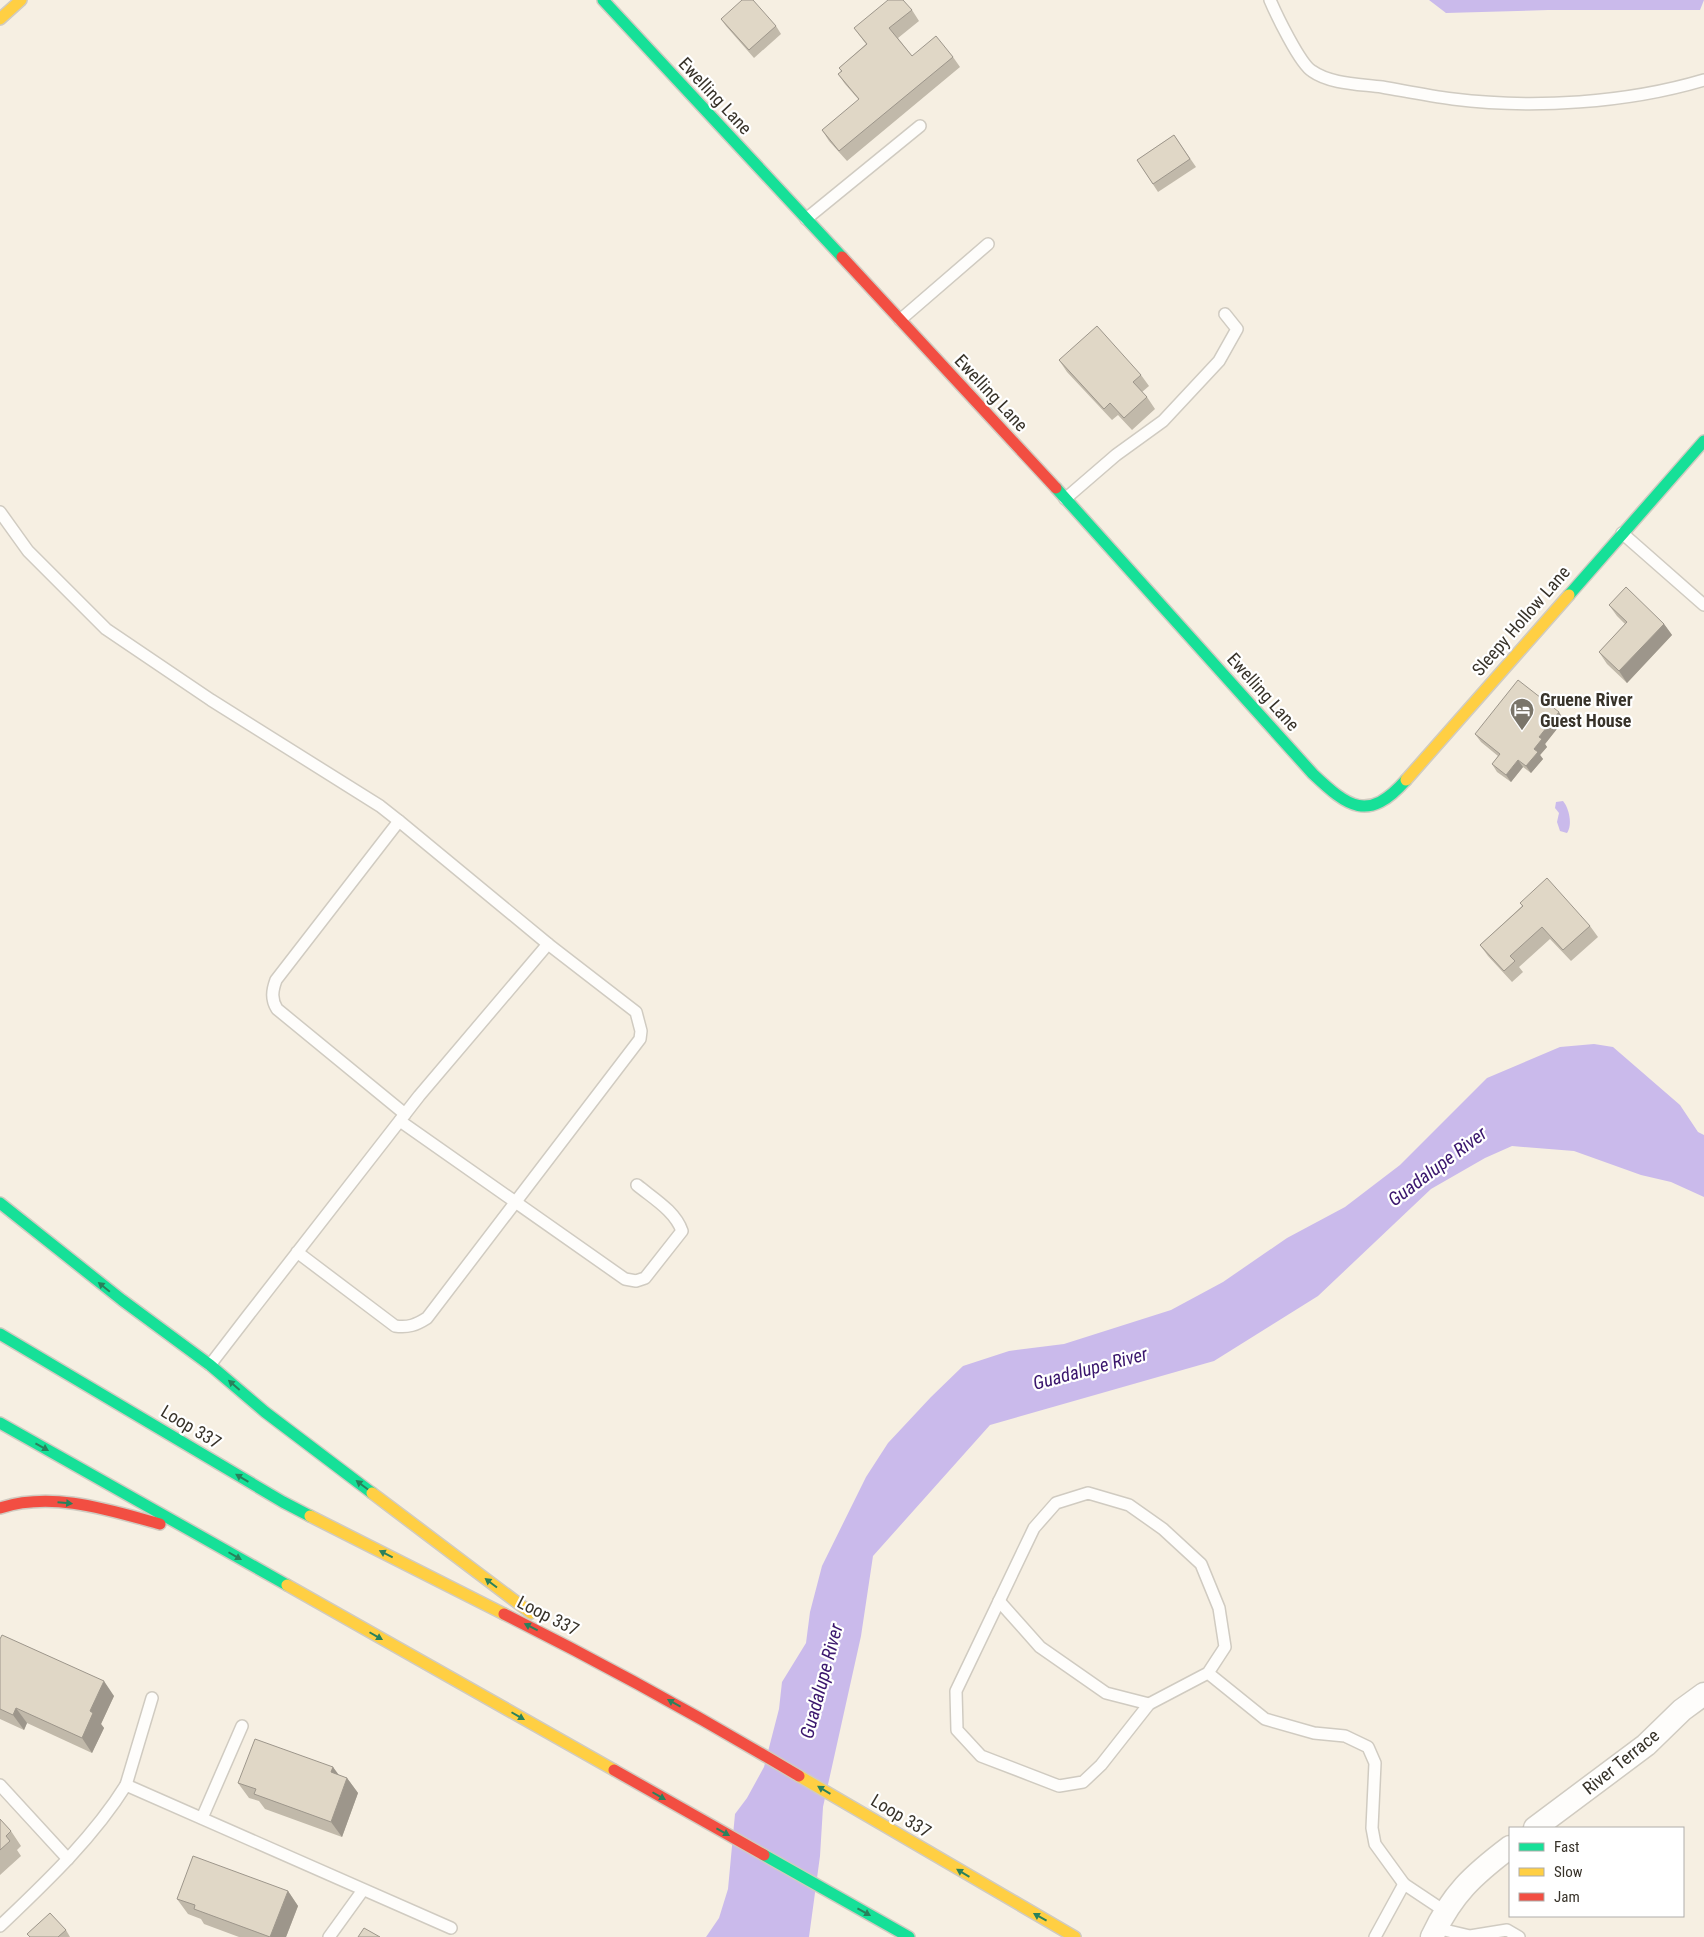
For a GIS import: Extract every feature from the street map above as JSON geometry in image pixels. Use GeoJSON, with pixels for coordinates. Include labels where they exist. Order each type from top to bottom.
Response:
{"type":"FeatureCollection","features":[{"type":"Feature","properties":{"kind":"main road"},"geometry":{"type":"LineString","coordinates":[[0,19],[21,0]]}},
{"type":"Feature","properties":{"kind":"main road","name":"Ewelling Lane"},"geometry":{"type":"LineString","coordinates":[[603,0],[1065,499],[1313,774],[1329,789],[1354,807]]}},
{"type":"Feature","properties":{"kind":"main road","name":"Sleepy Hollow Lane"},"geometry":{"type":"LineString","coordinates":[[1354,807],[1367,808],[1379,803],[1397,790],[1704,441]]}},
{"type":"Feature","properties":{"kind":"main road"},"geometry":{"type":"LineString","coordinates":[[0,1203],[122,1300],[210,1365],[265,1412],[586,1655]]}},
{"type":"Feature","properties":{"kind":"main road","name":"Loop 337"},"geometry":{"type":"LineString","coordinates":[[0,1334],[283,1502],[586,1655],[717,1727],[1005,1898],[1076,1937]]}},
{"type":"Feature","properties":{"kind":"main road"},"geometry":{"type":"LineString","coordinates":[[0,1423],[909,1937]]}},
{"type":"Feature","properties":{"kind":"main road"},"geometry":{"type":"LineString","coordinates":[[0,1508],[35,1500],[83,1505],[192,1532]]}},
{"type":"Feature","properties":{"kind":"street","name":"River Terrace"},"geometry":{"type":"LineString","coordinates":[[1536,1827],[1646,1745],[1682,1710],[1704,1694]]}},
{"type":"Feature","properties":{"kind":"street"},"geometry":{"type":"LineString","coordinates":[[1438,1926],[1468,1880],[1509,1848]]}},
{"type":"Feature","properties":{"kind":"lane"},"geometry":{"type":"LineString","coordinates":[[1270,0],[1301,58],[1311,71],[1331,79],[1454,99],[1526,103],[1606,99],[1676,88],[1704,80]]}},
{"type":"Feature","properties":{"kind":"lane"},"geometry":{"type":"LineString","coordinates":[[806,219],[920,126]]}},
{"type":"Feature","properties":{"kind":"lane"},"geometry":{"type":"LineString","coordinates":[[900,320],[988,244]]}},
{"type":"Feature","properties":{"kind":"lane"},"geometry":{"type":"LineString","coordinates":[[1065,499],[1116,456],[1163,421],[1219,361],[1237,329],[1225,314]]}},
{"type":"Feature","properties":{"kind":"lane"},"geometry":{"type":"LineString","coordinates":[[0,512],[28,551],[106,629],[211,700],[380,806],[548,944],[636,1012],[641,1031],[640,1039],[514,1201],[427,1318],[411,1326],[396,1326],[298,1252]]}},
{"type":"Feature","properties":{"kind":"lane"},"geometry":{"type":"LineString","coordinates":[[1622,533],[1704,605]]}},
{"type":"Feature","properties":{"kind":"lane"},"geometry":{"type":"LineString","coordinates":[[399,821],[276,980],[272,989],[272,1001],[277,1009],[402,1117],[514,1201],[625,1279],[636,1281],[644,1278],[682,1231],[679,1221],[673,1214],[638,1185]]}},
{"type":"Feature","properties":{"kind":"lane"},"geometry":{"type":"LineString","coordinates":[[210,1365],[402,1117],[548,944]]}},
{"type":"Feature","properties":{"kind":"lane"},"geometry":{"type":"LineString","coordinates":[[1088,1493],[1129,1505],[1163,1529],[1201,1564],[1219,1608],[1225,1647],[1208,1673],[1149,1704],[1101,1765],[1083,1782],[1059,1786],[981,1756],[957,1730],[956,1691],[999,1601],[1034,1528],[1056,1503],[1088,1493]]}},
{"type":"Feature","properties":{"kind":"lane"},"geometry":{"type":"LineString","coordinates":[[999,1601],[1040,1647],[1091,1683],[1106,1693],[1149,1704]]}},
{"type":"Feature","properties":{"kind":"lane"},"geometry":{"type":"LineString","coordinates":[[1208,1673],[1265,1719],[1314,1734],[1345,1736],[1368,1747],[1375,1763],[1372,1828],[1375,1844],[1404,1884],[1438,1926],[1470,1936],[1507,1930],[1519,1937]]}},
{"type":"Feature","properties":{"kind":"lane"},"geometry":{"type":"LineString","coordinates":[[0,1926],[68,1859],[126,1785],[152,1698]]}},
{"type":"Feature","properties":{"kind":"lane"},"geometry":{"type":"LineString","coordinates":[[202,1818],[242,1726]]}},
{"type":"Feature","properties":{"kind":"lane"},"geometry":{"type":"LineString","coordinates":[[0,1785],[68,1859]]}},
{"type":"Feature","properties":{"kind":"lane"},"geometry":{"type":"LineString","coordinates":[[126,1785],[452,1928]]}},
{"type":"Feature","properties":{"kind":"lane"},"geometry":{"type":"LineString","coordinates":[[1375,1937],[1404,1884]]}},
{"type":"Feature","properties":{"kind":"lane"},"geometry":{"type":"LineString","coordinates":[[329,1937],[363,1890]]}},
{"type":"Feature","properties":{"kind":"water"},"geometry":{"type":"Polygon","coordinates":[[[1429,0],[1704,0],[1700,10],[1548,10],[1446,13],[1429,0]]]}},
{"type":"Feature","properties":{"kind":"water"},"geometry":{"type":"Polygon","coordinates":[[[1563,801],[1570,817],[1570,826],[1567,833],[1560,831],[1557,822],[1559,813],[1555,808],[1556,802],[1563,801]]]}},
{"type":"Feature","properties":{"kind":"water","name":"Guadalupe River"},"geometry":{"type":"Polygon","coordinates":[[[1594,1044],[1613,1047],[1680,1105],[1698,1132],[1704,1135],[1704,1197],[1671,1182],[1641,1175],[1574,1151],[1512,1146],[1485,1158],[1431,1189],[1318,1296],[1214,1361],[990,1425],[873,1556],[861,1636],[823,1807],[820,1856],[809,1937],[706,1937],[719,1918],[728,1889],[735,1814],[747,1798],[764,1767],[779,1709],[782,1682],[806,1643],[810,1612],[822,1566],[866,1477],[888,1443],[931,1397],[963,1366],[1009,1351],[1064,1344],[1171,1310],[1223,1282],[1287,1238],[1345,1207],[1400,1165],[1487,1078],[1560,1047],[1594,1044]]]}},
{"type":"Feature","properties":{"kind":"building"},"geometry":{"type":"Polygon","coordinates":[[[742,0],[753,0],[776,26],[749,50],[721,19],[742,0]]]}},
{"type":"Feature","properties":{"kind":"building"},"geometry":{"type":"Polygon","coordinates":[[[888,0],[903,0],[912,10],[889,28],[912,56],[936,36],[953,57],[839,151],[822,130],[859,99],[838,74],[842,71],[839,68],[867,44],[854,28],[888,0]]]}},
{"type":"Feature","properties":{"kind":"building"},"geometry":{"type":"Polygon","coordinates":[[[1174,135],[1190,159],[1153,184],[1137,160],[1174,135]]]}},
{"type":"Feature","properties":{"kind":"building"},"geometry":{"type":"Polygon","coordinates":[[[1097,326],[1141,375],[1133,382],[1147,397],[1124,418],[1110,403],[1104,409],[1059,360],[1097,326]]]}},
{"type":"Feature","properties":{"kind":"building"},"geometry":{"type":"Polygon","coordinates":[[[1626,587],[1664,624],[1619,671],[1599,652],[1627,622],[1609,605],[1626,587]]]}},
{"type":"Feature","properties":{"kind":"building","name":"Gruene River Guest House"},"geometry":{"type":"Polygon","coordinates":[[[1518,680],[1559,712],[1539,737],[1542,739],[1534,749],[1538,752],[1526,766],[1518,760],[1506,775],[1492,764],[1500,754],[1475,734],[1518,680]]]}},
{"type":"Feature","properties":{"kind":"building"},"geometry":{"type":"Polygon","coordinates":[[[1547,878],[1590,926],[1563,950],[1542,927],[1510,956],[1515,961],[1504,971],[1480,945],[1523,906],[1520,903],[1547,878]]]}},
{"type":"Feature","properties":{"kind":"building"},"geometry":{"type":"Polygon","coordinates":[[[2,1635],[104,1681],[90,1711],[93,1713],[82,1738],[16,1708],[13,1715],[0,1709],[0,1639],[2,1635]]]}},
{"type":"Feature","properties":{"kind":"building"},"geometry":{"type":"Polygon","coordinates":[[[255,1739],[333,1767],[331,1772],[347,1778],[331,1822],[254,1794],[256,1789],[238,1783],[255,1739]]]}},
{"type":"Feature","properties":{"kind":"building"},"geometry":{"type":"Polygon","coordinates":[[[0,1819],[11,1831],[6,1836],[10,1841],[0,1850],[0,1819]]]}},
{"type":"Feature","properties":{"kind":"building"},"geometry":{"type":"Polygon","coordinates":[[[193,1856],[288,1891],[270,1937],[194,1909],[195,1905],[177,1899],[193,1856]]]}},
{"type":"Feature","properties":{"kind":"building"},"geometry":{"type":"Polygon","coordinates":[[[50,1913],[66,1930],[58,1937],[30,1937],[27,1934],[50,1913]]]}},
{"type":"Feature","properties":{"kind":"building"},"geometry":{"type":"Polygon","coordinates":[[[364,1928],[380,1937],[358,1937],[364,1928]]]}},
{"type":"Feature","properties":{"kind":"traffic: fast"},"geometry":{"type":"LineString","coordinates":[[603,0],[842,257]]}},
{"type":"Feature","properties":{"kind":"traffic: fast"},"geometry":{"type":"LineString","coordinates":[[1569,595],[1704,441]]}},
{"type":"Feature","properties":{"kind":"traffic: fast"},"geometry":{"type":"LineString","coordinates":[[1056,488],[1313,774],[1325,785],[1348,802],[1358,806],[1369,806],[1380,802],[1393,793],[1406,780]]}},
{"type":"Feature","properties":{"kind":"traffic: fast"},"geometry":{"type":"LineString","coordinates":[[0,1203],[122,1300],[210,1365],[265,1412],[372,1493]]}},
{"type":"Feature","properties":{"kind":"traffic: fast"},"geometry":{"type":"LineString","coordinates":[[0,1334],[283,1502],[310,1516]]}},
{"type":"Feature","properties":{"kind":"traffic: fast"},"geometry":{"type":"LineString","coordinates":[[0,1423],[287,1585]]}},
{"type":"Feature","properties":{"kind":"traffic: fast"},"geometry":{"type":"LineString","coordinates":[[764,1855],[909,1937]]}},
{"type":"Feature","properties":{"kind":"traffic: slow"},"geometry":{"type":"LineString","coordinates":[[0,19],[21,0]]}},
{"type":"Feature","properties":{"kind":"traffic: slow"},"geometry":{"type":"LineString","coordinates":[[1406,780],[1569,595]]}},
{"type":"Feature","properties":{"kind":"traffic: slow"},"geometry":{"type":"LineString","coordinates":[[372,1493],[531,1613]]}},
{"type":"Feature","properties":{"kind":"traffic: slow"},"geometry":{"type":"LineString","coordinates":[[310,1516],[504,1614]]}},
{"type":"Feature","properties":{"kind":"traffic: slow"},"geometry":{"type":"LineString","coordinates":[[287,1585],[614,1770]]}},
{"type":"Feature","properties":{"kind":"traffic: slow"},"geometry":{"type":"LineString","coordinates":[[799,1776],[1075,1937]]}},
{"type":"Feature","properties":{"kind":"traffic: jam"},"geometry":{"type":"LineString","coordinates":[[842,257],[1056,488]]}},
{"type":"Feature","properties":{"kind":"traffic: jam"},"geometry":{"type":"LineString","coordinates":[[0,1508],[40,1501],[81,1504],[160,1524]]}},
{"type":"Feature","properties":{"kind":"traffic: jam"},"geometry":{"type":"LineString","coordinates":[[504,1614],[653,1692],[799,1776]]}},
{"type":"Feature","properties":{"kind":"traffic: jam"},"geometry":{"type":"LineString","coordinates":[[614,1770],[764,1855]]}},
{"type":"Feature","properties":{"kind":"place","name":"Gruene River Guest House"},"geometry":{"type":"Point","coordinates":[1522,731]}}]}
